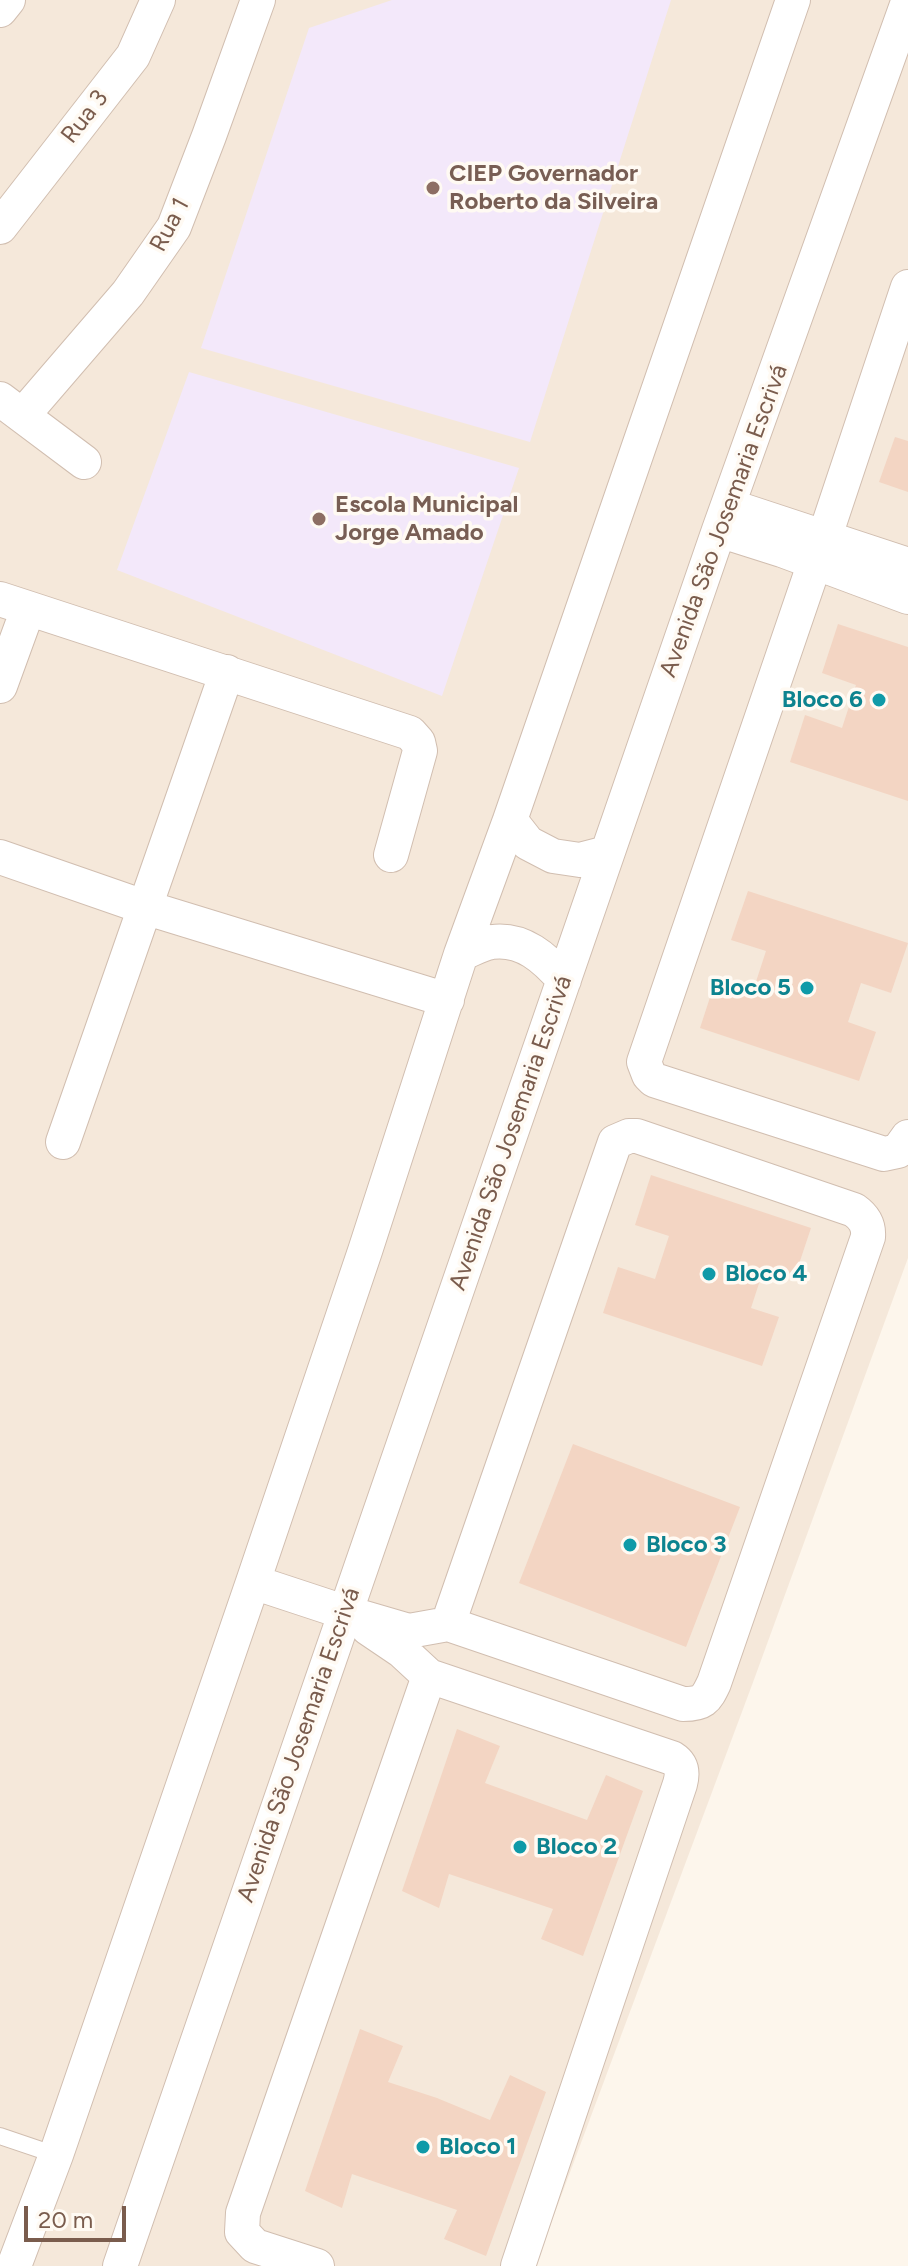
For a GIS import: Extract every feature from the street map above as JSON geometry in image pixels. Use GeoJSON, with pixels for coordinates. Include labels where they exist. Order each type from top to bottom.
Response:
{"type":"FeatureCollection","features":[{"type":"Feature","properties":{"kind":"street"},"geometry":{"type":"LineString","coordinates":[[0,10],[8,0]]}},
{"type":"Feature","properties":{"kind":"street","name":"Rua 3"},"geometry":{"type":"LineString","coordinates":[[0,227],[133,56],[158,0]]}},
{"type":"Feature","properties":{"kind":"street","name":"Rua 1"},"geometry":{"type":"LineString","coordinates":[[12,407],[128,293],[174,227],[258,0]]}},
{"type":"Feature","properties":{"kind":"street"},"geometry":{"type":"LineString","coordinates":[[14,2266],[56,2155],[253,1582],[461,954],[793,0]]}},
{"type":"Feature","properties":{"kind":"street","name":"Avenida São Josemaria Escrivá"},"geometry":{"type":"LineString","coordinates":[[120,2266],[607,853],[908,2]]}},
{"type":"Feature","properties":{"kind":"street"},"geometry":{"type":"LineString","coordinates":[[908,287],[644,1062],[654,1080],[884,1154],[898,1151],[908,1137]]}},
{"type":"Feature","properties":{"kind":"street"},"geometry":{"type":"LineString","coordinates":[[12,407],[84,462]]}},
{"type":"Feature","properties":{"kind":"street"},"geometry":{"type":"LineString","coordinates":[[724,518],[820,550],[908,565]]}},
{"type":"Feature","properties":{"kind":"street"},"geometry":{"type":"LineString","coordinates":[[820,550],[908,597]]}},
{"type":"Feature","properties":{"kind":"street"},"geometry":{"type":"LineString","coordinates":[[0,686],[14,604],[410,733],[420,751],[391,855]]}},
{"type":"Feature","properties":{"kind":"street"},"geometry":{"type":"LineString","coordinates":[[63,1142],[227,672]]}},
{"type":"Feature","properties":{"kind":"street"},"geometry":{"type":"LineString","coordinates":[[510,820],[528,843],[553,856],[580,860],[607,853]]}},
{"type":"Feature","properties":{"kind":"street"},"geometry":{"type":"LineString","coordinates":[[0,857],[144,907],[447,1000]]}},
{"type":"Feature","properties":{"kind":"street"},"geometry":{"type":"LineString","coordinates":[[461,954],[491,942],[519,944],[546,960],[564,980]]}},
{"type":"Feature","properties":{"kind":"street"},"geometry":{"type":"LineString","coordinates":[[253,1582],[409,1631],[448,1624],[683,1704],[702,1702],[714,1683],[868,1237],[868,1229],[861,1215],[637,1136],[615,1142],[448,1624]]}},
{"type":"Feature","properties":{"kind":"street"},"geometry":{"type":"LineString","coordinates":[[344,1612],[402,1651],[429,1676],[672,1758],[682,1769],[680,1784],[518,2266]]}},
{"type":"Feature","properties":{"kind":"street"},"geometry":{"type":"LineString","coordinates":[[317,2266],[255,2246],[242,2232],[243,2213],[429,1676]]}},
{"type":"Feature","properties":{"kind":"lane"},"geometry":{"type":"LineString","coordinates":[[0,2136],[56,2155]]}},
{"type":"Feature","properties":{"kind":"shaded area"},"geometry":{"type":"Polygon","coordinates":[[[0,0],[908,0],[908,1258],[535,2266],[0,2266],[0,0]]]}},
{"type":"Feature","properties":{"kind":"shaded area","name":"CIEP Governador Roberto da Silveira"},"geometry":{"type":"Polygon","coordinates":[[[392,0],[671,0],[530,442],[201,348],[309,28],[392,0]]]}},
{"type":"Feature","properties":{"kind":"shaded area","name":"Escola Municipal Jorge Amado"},"geometry":{"type":"Polygon","coordinates":[[[189,372],[519,468],[442,696],[117,570],[189,372]]]}},
{"type":"Feature","properties":{"kind":"building"},"geometry":{"type":"Polygon","coordinates":[[[895,437],[908,441],[908,492],[879,482],[895,437]]]}},
{"type":"Feature","properties":{"kind":"building","name":"Bloco 6"},"geometry":{"type":"Polygon","coordinates":[[[838,624],[908,647],[908,801],[790,762],[805,715],[842,728],[856,685],[822,673],[838,624]]]}},
{"type":"Feature","properties":{"kind":"building","name":"Bloco 5"},"geometry":{"type":"Polygon","coordinates":[[[748,891],[908,943],[891,993],[861,983],[848,1022],[876,1032],[859,1081],[700,1028],[715,982],[752,994],[766,951],[731,940],[748,891]]]}},
{"type":"Feature","properties":{"kind":"building","name":"Bloco 4"},"geometry":{"type":"Polygon","coordinates":[[[651,1175],[811,1228],[794,1279],[764,1268],[751,1308],[779,1317],[762,1366],[603,1313],[618,1267],[655,1279],[669,1236],[635,1225],[651,1175]]]}},
{"type":"Feature","properties":{"kind":"building","name":"Bloco 3"},"geometry":{"type":"Polygon","coordinates":[[[573,1444],[740,1507],[686,1647],[519,1583],[573,1444]]]}},
{"type":"Feature","properties":{"kind":"building","name":"Bloco 2"},"geometry":{"type":"Polygon","coordinates":[[[457,1729],[500,1746],[485,1783],[587,1820],[606,1775],[643,1791],[583,1956],[541,1939],[553,1909],[449,1874],[439,1908],[402,1891],[457,1729]]]}},
{"type":"Feature","properties":{"kind":"building","name":"Bloco 1"},"geometry":{"type":"Polygon","coordinates":[[[360,2029],[403,2046],[388,2082],[490,2120],[510,2075],[546,2092],[486,2256],[444,2239],[457,2210],[352,2174],[342,2208],[305,2191],[360,2029]]]}},
{"type":"Feature","properties":{"kind":"place","name":"CIEP Governador Roberto da Silveira"},"geometry":{"type":"Point","coordinates":[433,188]}},
{"type":"Feature","properties":{"kind":"place","name":"Escola Municipal Jorge Amado"},"geometry":{"type":"Point","coordinates":[319,519]}},
{"type":"Feature","properties":{"kind":"place","name":"Bloco 6"},"geometry":{"type":"Point","coordinates":[879,700]}},
{"type":"Feature","properties":{"kind":"place","name":"Bloco 5"},"geometry":{"type":"Point","coordinates":[807,988]}},
{"type":"Feature","properties":{"kind":"place","name":"Bloco 4"},"geometry":{"type":"Point","coordinates":[709,1274]}},
{"type":"Feature","properties":{"kind":"place","name":"Bloco 3"},"geometry":{"type":"Point","coordinates":[630,1545]}},
{"type":"Feature","properties":{"kind":"place","name":"Bloco 2"},"geometry":{"type":"Point","coordinates":[520,1847]}},
{"type":"Feature","properties":{"kind":"place","name":"Bloco 1"},"geometry":{"type":"Point","coordinates":[423,2147]}}]}
